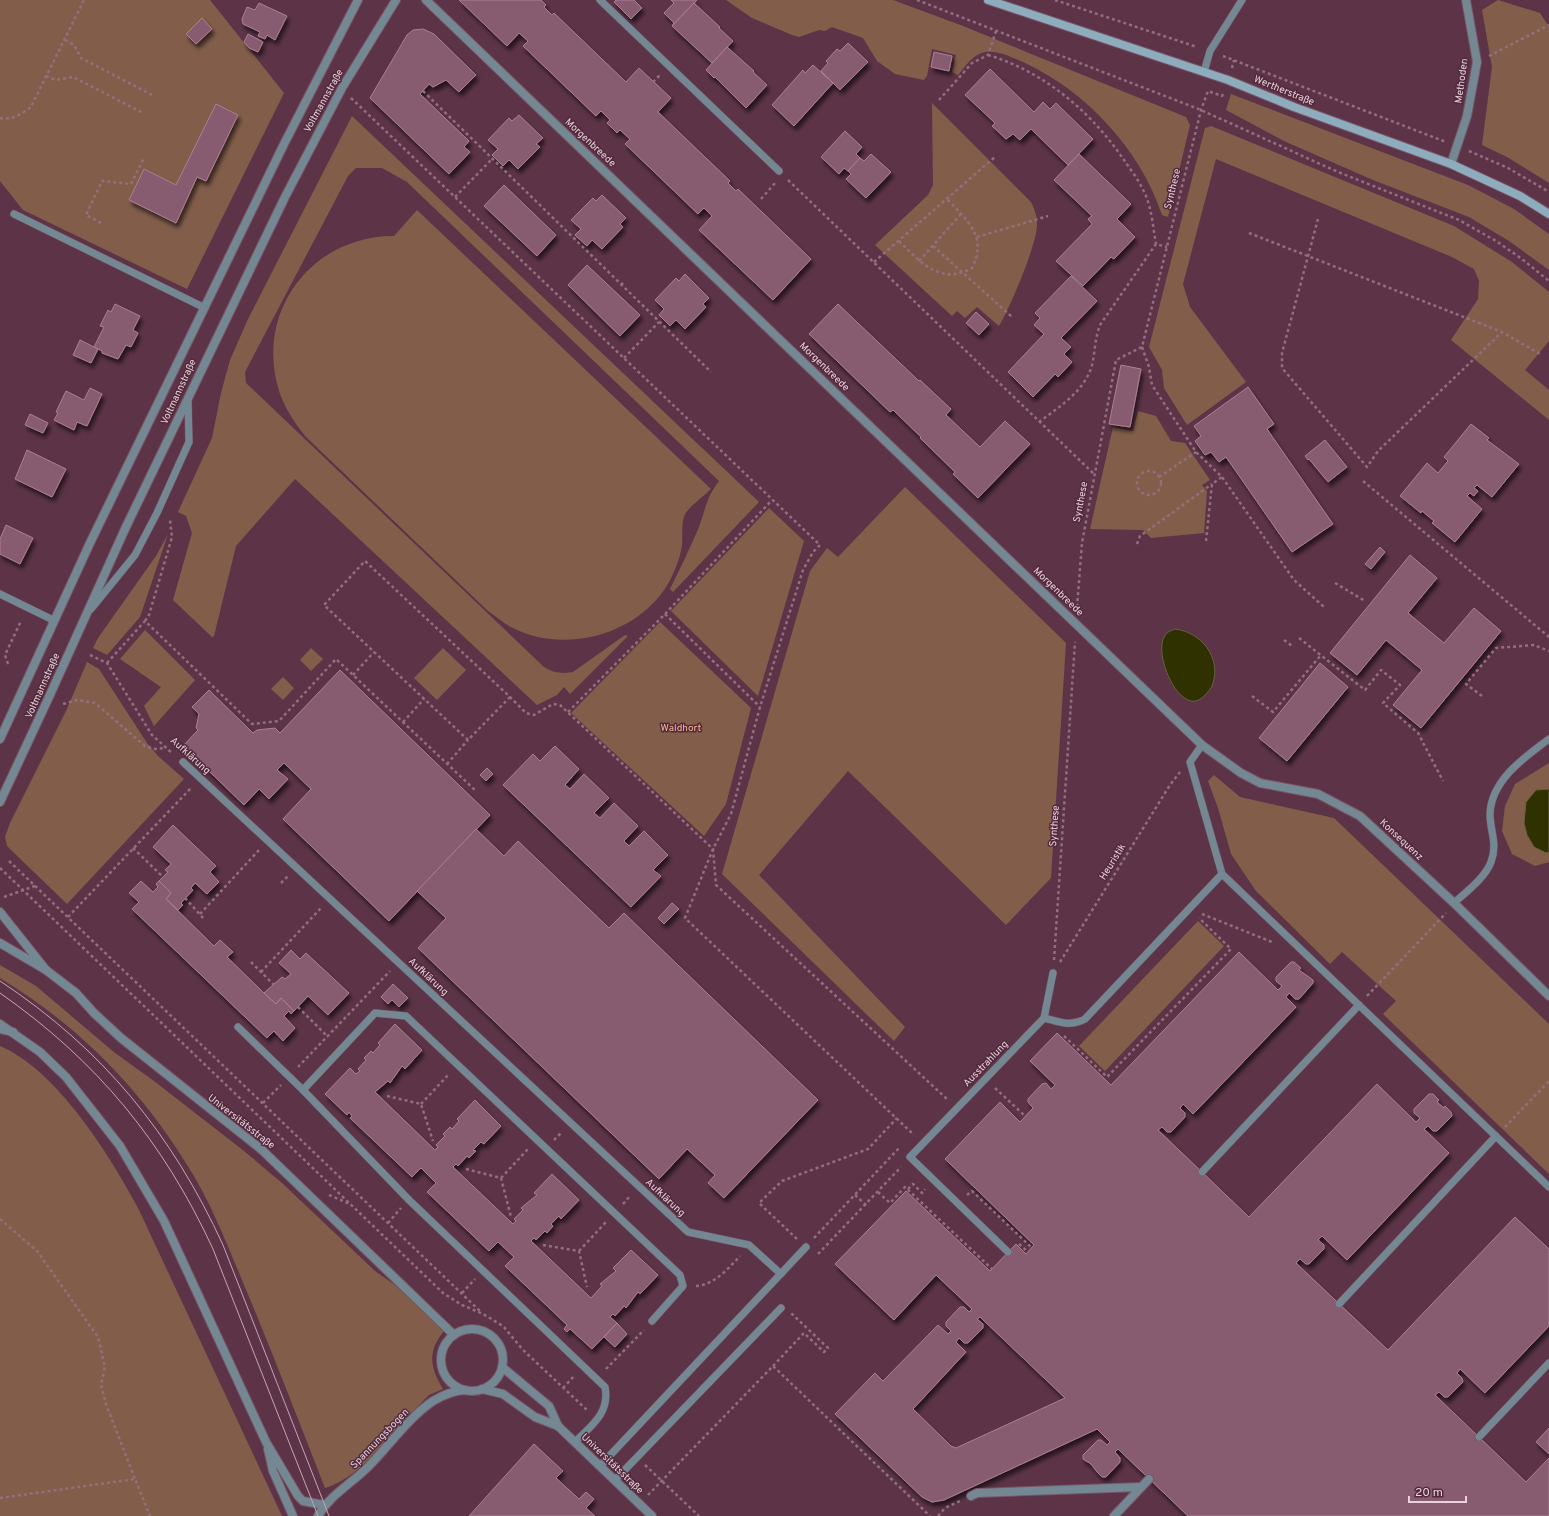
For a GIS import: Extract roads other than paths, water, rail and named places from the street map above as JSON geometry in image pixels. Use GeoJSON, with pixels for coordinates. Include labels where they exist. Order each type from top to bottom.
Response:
{"type":"FeatureCollection","features":[{"type":"Feature","properties":{"kind":"main road","name":"Wertherstraße"},"geometry":{"type":"LineString","coordinates":[[988,0],[1004,4]]}},
{"type":"Feature","properties":{"kind":"main road","name":"Wertherstraße"},"geometry":{"type":"LineString","coordinates":[[995,0],[1105,40],[1228,80],[1294,107],[1451,164],[1520,196],[1549,214]]}},
{"type":"Feature","properties":{"kind":"street","name":"Voltmannstraße"},"geometry":{"type":"LineString","coordinates":[[0,739],[54,620],[284,144],[358,0]]}},
{"type":"Feature","properties":{"kind":"street","name":"Voltmannstraße"},"geometry":{"type":"LineString","coordinates":[[0,802],[85,615],[285,197],[342,88],[396,0]]}},
{"type":"Feature","properties":{"kind":"street","name":"Morgenbreede"},"geometry":{"type":"LineString","coordinates":[[426,0],[1205,748]]}},
{"type":"Feature","properties":{"kind":"street","name":"Methoden"},"geometry":{"type":"LineString","coordinates":[[1451,164],[1458,147],[1467,116],[1477,62],[1466,0]]}},
{"type":"Feature","properties":{"kind":"street","name":"Konsequenz"},"geometry":{"type":"LineString","coordinates":[[1205,748],[1241,773],[1260,783],[1318,794],[1360,816],[1454,903],[1549,996]]}},
{"type":"Feature","properties":{"kind":"street"},"geometry":{"type":"LineString","coordinates":[[0,912],[46,970]]}},
{"type":"Feature","properties":{"kind":"street","name":"Universitätsstraße"},"geometry":{"type":"LineString","coordinates":[[0,943],[46,970],[76,993],[94,1013],[141,1055],[262,1150],[454,1335]]}},
{"type":"Feature","properties":{"kind":"street"},"geometry":{"type":"LineString","coordinates":[[0,1024],[40,1052],[66,1078],[120,1146],[164,1221],[266,1442],[298,1496],[303,1501],[324,1505]]}},
{"type":"Feature","properties":{"kind":"street"},"geometry":{"type":"LineString","coordinates":[[0,1029],[13,1032]]}},
{"type":"Feature","properties":{"kind":"street"},"geometry":{"type":"LineString","coordinates":[[472,1329],[489,1334],[501,1349],[502,1367],[498,1377],[491,1384],[482,1389],[465,1390],[454,1385],[446,1377],[442,1366],[442,1354],[446,1344],[454,1335],[462,1331],[472,1329]]}},
{"type":"Feature","properties":{"kind":"street","name":"Universitätsstraße"},"geometry":{"type":"LineString","coordinates":[[502,1367],[549,1406],[558,1426]]}},
{"type":"Feature","properties":{"kind":"street","name":"Universitätsstraße"},"geometry":{"type":"LineString","coordinates":[[482,1389],[503,1394],[535,1417],[558,1426],[652,1516]]}},
{"type":"Feature","properties":{"kind":"street","name":"Spannungsbogen"},"geometry":{"type":"LineString","coordinates":[[318,1516],[324,1505],[367,1467],[422,1410],[446,1394],[465,1390]]}},
{"type":"Feature","properties":{"kind":"street"},"geometry":{"type":"LineString","coordinates":[[266,1442],[273,1471],[293,1516]]}},
{"type":"Feature","properties":{"kind":"street"},"geometry":{"type":"LineString","coordinates":[[1114,1516],[1149,1479]]}},
{"type":"Feature","properties":{"kind":"street"},"geometry":{"type":"LineString","coordinates":[[971,1496],[977,1493],[1141,1487]]}},
{"type":"Feature","properties":{"kind":"lane"},"geometry":{"type":"LineString","coordinates":[[600,0],[779,171]]}},
{"type":"Feature","properties":{"kind":"lane"},"geometry":{"type":"LineString","coordinates":[[1204,72],[1210,51],[1242,0]]}},
{"type":"Feature","properties":{"kind":"lane"},"geometry":{"type":"LineString","coordinates":[[14,214],[205,308]]}},
{"type":"Feature","properties":{"kind":"lane"},"geometry":{"type":"LineString","coordinates":[[85,615],[127,566],[144,542],[190,442],[188,398]]}},
{"type":"Feature","properties":{"kind":"lane"},"geometry":{"type":"LineString","coordinates":[[0,594],[54,620]]}},
{"type":"Feature","properties":{"kind":"lane"},"geometry":{"type":"LineString","coordinates":[[1454,903],[1490,864],[1494,851],[1494,836],[1490,814],[1496,792],[1508,774],[1549,739]]}},
{"type":"Feature","properties":{"kind":"lane"},"geometry":{"type":"LineString","coordinates":[[1205,748],[1190,762],[1222,874],[1549,1187]]}},
{"type":"Feature","properties":{"kind":"lane","name":"Aufklärung"},"geometry":{"type":"LineString","coordinates":[[183,762],[688,1232],[749,1245],[781,1274]]}},
{"type":"Feature","properties":{"kind":"lane"},"geometry":{"type":"LineString","coordinates":[[1053,973],[1044,1018],[1068,1024],[1076,1024],[1086,1019],[1222,874]]}},
{"type":"Feature","properties":{"kind":"lane"},"geometry":{"type":"LineString","coordinates":[[1202,1172],[1359,1005]]}},
{"type":"Feature","properties":{"kind":"lane"},"geometry":{"type":"LineString","coordinates":[[303,1090],[376,1013],[406,1016],[680,1275],[683,1286],[652,1321]]}},
{"type":"Feature","properties":{"kind":"lane","name":"Ausstrahlung"},"geometry":{"type":"LineString","coordinates":[[1008,1252],[910,1157],[1044,1018]]}},
{"type":"Feature","properties":{"kind":"lane"},"geometry":{"type":"LineString","coordinates":[[238,1027],[303,1090],[409,1200],[605,1387],[607,1397],[605,1408],[575,1442]]}},
{"type":"Feature","properties":{"kind":"lane"},"geometry":{"type":"LineString","coordinates":[[1339,1304],[1496,1136]]}},
{"type":"Feature","properties":{"kind":"lane"},"geometry":{"type":"LineString","coordinates":[[600,1466],[806,1247]]}},
{"type":"Feature","properties":{"kind":"lane"},"geometry":{"type":"LineString","coordinates":[[615,1480],[781,1308]]}},
{"type":"Feature","properties":{"kind":"lane"},"geometry":{"type":"LineString","coordinates":[[1479,1437],[1549,1363]]}},
{"type":"Feature","properties":{"kind":"tram line"},"geometry":{"type":"LineString","coordinates":[[0,981],[37,1007],[71,1035],[102,1065],[131,1097],[181,1166],[223,1245],[329,1516]]}},
{"type":"Feature","properties":{"kind":"tram line"},"geometry":{"type":"LineString","coordinates":[[0,993],[35,1019],[67,1046],[97,1075],[149,1138],[172,1173],[213,1249],[318,1516]]}},
{"type":"Feature","properties":{"kind":"park label","name":"Waldhort"},"geometry":{"type":"Point","coordinates":[681,728]}}]}
